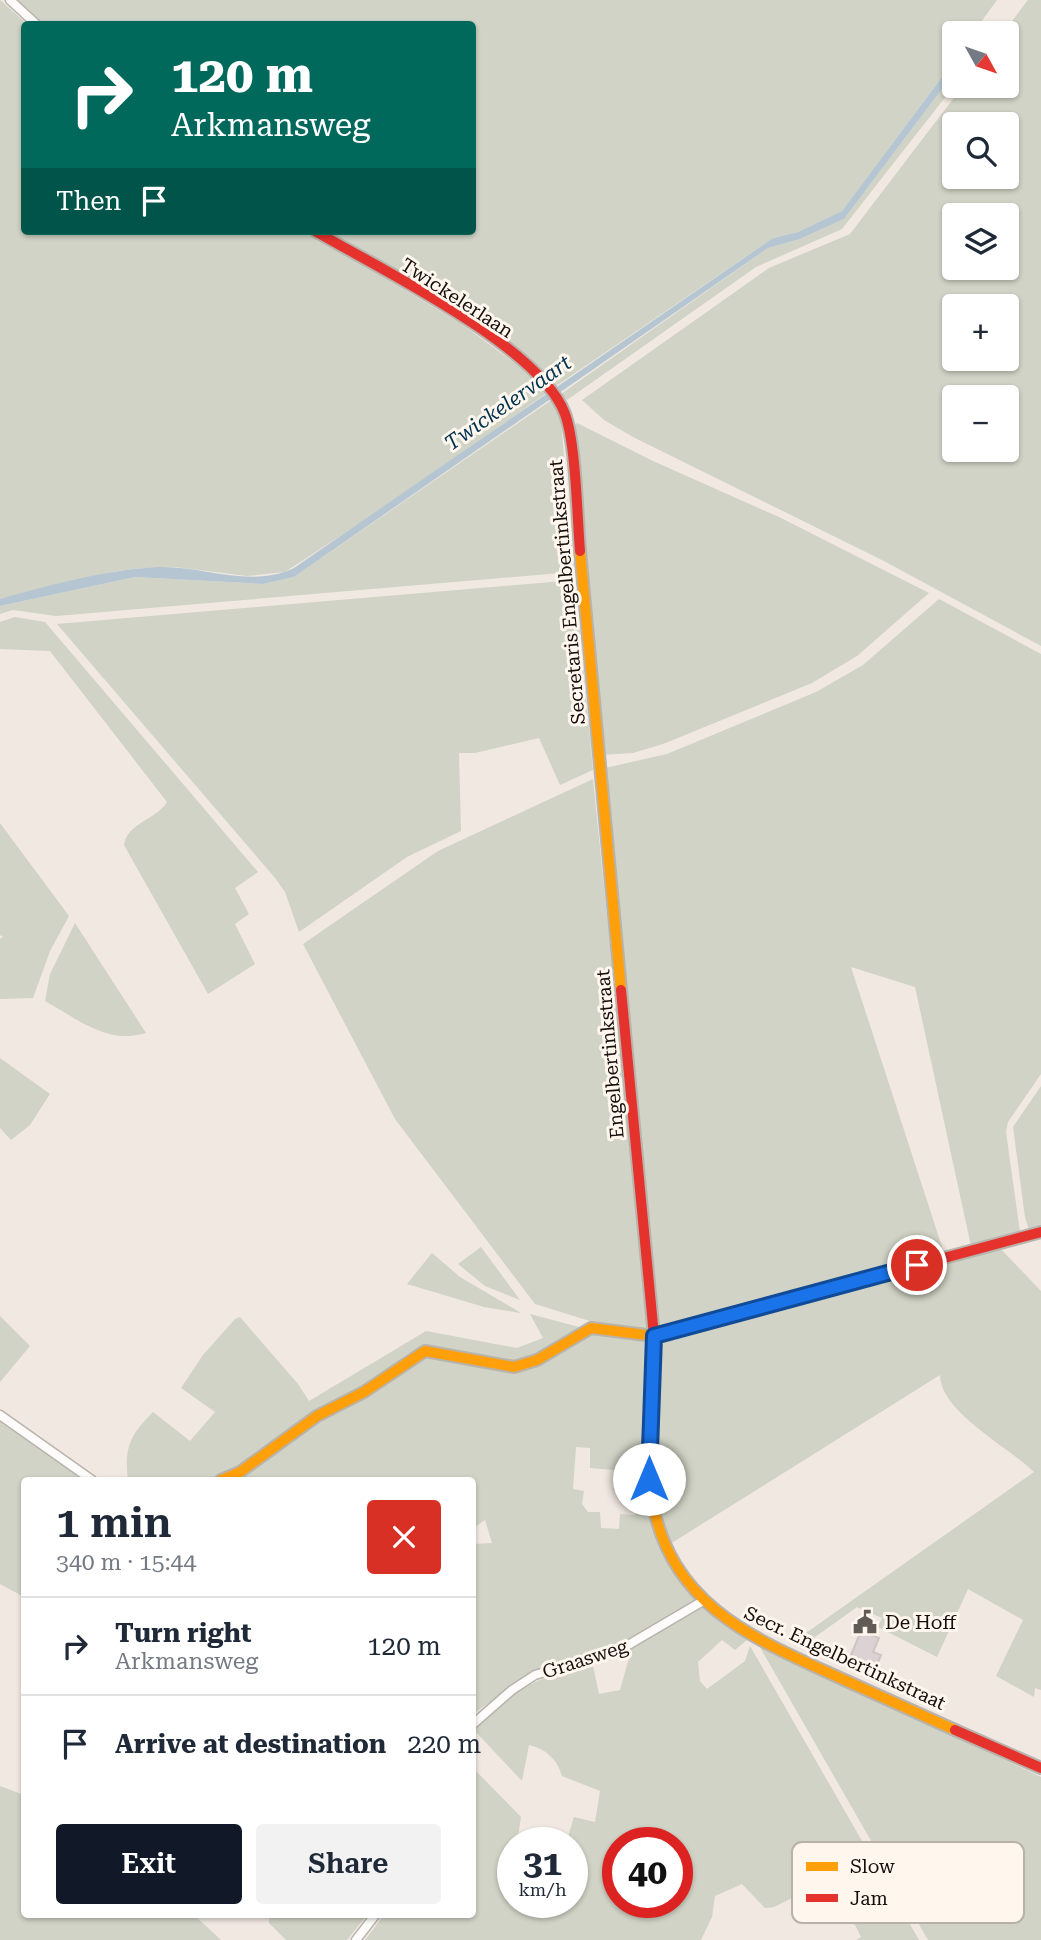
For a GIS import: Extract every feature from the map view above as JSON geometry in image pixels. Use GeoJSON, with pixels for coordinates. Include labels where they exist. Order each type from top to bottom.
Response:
{"type":"FeatureCollection","features":[{"type":"Feature","properties":{"kind":"street"},"geometry":{"type":"LineString","coordinates":[[10,0],[33,21]]}},
{"type":"Feature","properties":{"kind":"street","name":"Twickelerlaan"},"geometry":{"type":"LineString","coordinates":[[321,235],[452,313],[503,348],[551,389],[565,412]]}},
{"type":"Feature","properties":{"kind":"street","name":"Secretaris Engelbertinkstraat"},"geometry":{"type":"LineString","coordinates":[[565,412],[601,769]]}},
{"type":"Feature","properties":{"kind":"street","name":"Engelbertinkstraat"},"geometry":{"type":"LineString","coordinates":[[601,769],[654,1336]]}},
{"type":"Feature","properties":{"kind":"street"},"geometry":{"type":"LineString","coordinates":[[228,1477],[240,1472],[317,1416],[364,1391],[425,1351],[514,1367],[537,1360],[591,1328],[654,1336],[1041,1232]]}},
{"type":"Feature","properties":{"kind":"street","name":"Secr. Engelbertinkstraat"},"geometry":{"type":"LineString","coordinates":[[654,1336],[650,1436],[652,1502],[664,1545],[684,1579],[703,1601],[746,1634],[1041,1768]]}},
{"type":"Feature","properties":{"kind":"street"},"geometry":{"type":"LineString","coordinates":[[0,1415],[88,1477]]}},
{"type":"Feature","properties":{"kind":"street","name":"Graasweg"},"geometry":{"type":"LineString","coordinates":[[476,1722],[512,1690],[535,1675],[623,1648],[703,1601]]}},
{"type":"Feature","properties":{"kind":"street"},"geometry":{"type":"LineString","coordinates":[[356,1940],[373,1918]]}},
{"type":"Feature","properties":{"kind":"shaded area"},"geometry":{"type":"Polygon","coordinates":[[[0,0],[24,21],[21,21],[21,235],[314,235],[460,323],[534,377],[548,392],[406,493],[285,572],[247,576],[175,567],[144,568],[117,571],[0,599],[0,0]]]}},
{"type":"Feature","properties":{"kind":"shaded area"},"geometry":{"type":"Polygon","coordinates":[[[14,0],[997,0],[982,21],[942,21],[942,77],[842,211],[798,232],[773,238],[556,386],[510,347],[329,235],[476,235],[476,21],[38,21],[14,0]]]}},
{"type":"Feature","properties":{"kind":"shaded area"},"geometry":{"type":"Polygon","coordinates":[[[1028,0],[1041,0],[1041,646],[884,561],[633,437],[604,420],[582,400],[769,268],[850,234],[942,114],[942,189],[1019,189],[1019,112],[943,112],[954,98],[1019,98],[1019,21],[1012,21],[1028,0]]]}},
{"type":"Feature","properties":{"kind":"shaded area"},"geometry":{"type":"Polygon","coordinates":[[[942,89],[942,98],[945,98],[842,229],[756,267],[567,400],[561,394],[768,248],[800,239],[844,219],[942,89]]]}},
{"type":"Feature","properties":{"kind":"shaded area"},"geometry":{"type":"Polygon","coordinates":[[[553,399],[560,410],[574,569],[572,572],[56,616],[13,610],[0,614],[0,606],[135,577],[263,584],[294,577],[553,399]]]}},
{"type":"Feature","properties":{"kind":"shaded area"},"geometry":{"type":"Polygon","coordinates":[[[577,423],[653,461],[781,518],[929,593],[857,656],[812,683],[663,744],[633,753],[600,755],[573,427],[577,423]]]}},
{"type":"Feature","properties":{"kind":"shaded area"},"geometry":{"type":"Polygon","coordinates":[[[575,580],[593,770],[560,785],[539,738],[475,753],[459,753],[461,831],[407,857],[299,932],[285,892],[275,878],[57,624],[575,580]]]}},
{"type":"Feature","properties":{"kind":"shaded area"},"geometry":{"type":"Polygon","coordinates":[[[939,599],[1041,654],[1041,1074],[1008,1122],[1006,1132],[1020,1232],[971,1246],[915,987],[851,967],[944,1253],[660,1329],[605,768],[667,754],[816,692],[863,665],[939,599]]]}},
{"type":"Feature","properties":{"kind":"shaded area"},"geometry":{"type":"Polygon","coordinates":[[[15,617],[45,622],[258,872],[235,888],[249,914],[235,924],[255,964],[208,994],[124,845],[136,826],[167,802],[50,651],[0,649],[0,622],[15,617]]]}},
{"type":"Feature","properties":{"kind":"shaded area"},"geometry":{"type":"Polygon","coordinates":[[[593,779],[649,1329],[606,1326],[535,1304],[395,1119],[303,944],[438,851],[593,779]]]}},
{"type":"Feature","properties":{"kind":"shaded area"},"geometry":{"type":"Polygon","coordinates":[[[0,823],[69,916],[50,951],[33,998],[0,999],[0,939],[3,937],[0,935],[0,823]]]}},
{"type":"Feature","properties":{"kind":"shaded area"},"geometry":{"type":"Polygon","coordinates":[[[75,923],[146,1033],[118,1036],[106,1033],[45,1001],[50,974],[75,923]]]}},
{"type":"Feature","properties":{"kind":"shaded area"},"geometry":{"type":"Polygon","coordinates":[[[0,1058],[50,1094],[30,1125],[11,1140],[0,1128],[0,1058]]]}},
{"type":"Feature","properties":{"kind":"shaded area"},"geometry":{"type":"Polygon","coordinates":[[[1041,1086],[1041,1227],[1029,1230],[1013,1127],[1041,1086]]]}},
{"type":"Feature","properties":{"kind":"shaded area"},"geometry":{"type":"Polygon","coordinates":[[[481,1247],[520,1300],[485,1286],[458,1264],[481,1247]]]}},
{"type":"Feature","properties":{"kind":"shaded area"},"geometry":{"type":"Polygon","coordinates":[[[1000,1248],[1041,1291],[1041,1690],[1035,1688],[1034,1697],[996,1676],[1023,1620],[968,1589],[937,1657],[878,1627],[882,1618],[857,1607],[808,1642],[796,1640],[1034,1472],[963,1416],[943,1389],[940,1375],[670,1544],[654,1491],[659,1350],[666,1338],[1000,1248]]]}},
{"type":"Feature","properties":{"kind":"shaded area"},"geometry":{"type":"Polygon","coordinates":[[[432,1253],[460,1277],[521,1313],[484,1307],[407,1284],[432,1253]]]}},
{"type":"Feature","properties":{"kind":"shaded area"},"geometry":{"type":"Polygon","coordinates":[[[530,1314],[579,1327],[535,1358],[511,1365],[436,1349],[401,1363],[219,1477],[128,1477],[130,1443],[153,1412],[190,1441],[215,1412],[181,1388],[203,1355],[235,1319],[240,1317],[298,1384],[309,1401],[426,1331],[517,1348],[543,1338],[530,1314]]]}},
{"type":"Feature","properties":{"kind":"shaded area"},"geometry":{"type":"Polygon","coordinates":[[[0,1316],[30,1346],[0,1382],[0,1316]]]}},
{"type":"Feature","properties":{"kind":"shaded area"},"geometry":{"type":"Polygon","coordinates":[[[596,1332],[649,1340],[644,1496],[619,1495],[613,1489],[614,1470],[590,1468],[590,1448],[576,1447],[573,1489],[584,1491],[582,1504],[588,1512],[600,1512],[601,1528],[619,1529],[620,1514],[635,1515],[636,1503],[644,1504],[655,1535],[700,1601],[635,1639],[535,1671],[476,1712],[476,1544],[492,1543],[485,1520],[476,1526],[476,1477],[243,1477],[320,1420],[339,1413],[424,1356],[515,1371],[596,1332]]]}},
{"type":"Feature","properties":{"kind":"shaded area"},"geometry":{"type":"Polygon","coordinates":[[[0,1419],[80,1477],[21,1477],[21,1595],[0,1584],[0,1419]]]}},
{"type":"Feature","properties":{"kind":"shaded area"},"geometry":{"type":"Polygon","coordinates":[[[704,1605],[747,1640],[735,1650],[722,1640],[698,1662],[700,1681],[707,1689],[745,1661],[750,1646],[863,1842],[792,1842],[792,1898],[774,1907],[765,1908],[742,1884],[715,1896],[712,1917],[701,1940],[365,1940],[382,1918],[476,1918],[476,1771],[521,1817],[519,1827],[497,1827],[497,1918],[588,1918],[588,1827],[571,1827],[574,1817],[595,1822],[600,1791],[562,1776],[550,1756],[529,1745],[522,1781],[476,1732],[476,1726],[527,1686],[592,1661],[599,1694],[620,1690],[629,1658],[626,1650],[704,1605]]]}},
{"type":"Feature","properties":{"kind":"shaded area"},"geometry":{"type":"Polygon","coordinates":[[[757,1642],[1041,1777],[1041,1940],[928,1940],[918,1923],[1024,1923],[1024,1842],[872,1842],[757,1642]]]}},
{"type":"Feature","properties":{"kind":"shaded area"},"geometry":{"type":"Polygon","coordinates":[[[0,1786],[21,1794],[21,1918],[197,1918],[221,1940],[0,1940],[0,1786]]]}},
{"type":"Feature","properties":{"kind":"shaded area"},"geometry":{"type":"Polygon","coordinates":[[[269,1918],[365,1918],[347,1940],[286,1940],[269,1923],[269,1918]]]}},
{"type":"Feature","properties":{"kind":"shaded area"},"geometry":{"type":"Polygon","coordinates":[[[851,1923],[909,1923],[919,1940],[856,1940],[861,1937],[855,1925],[851,1923]]]}},
{"type":"Feature","properties":{"kind":"water"},"geometry":{"type":"Polygon","coordinates":[[[942,77],[942,89],[844,219],[800,239],[768,248],[294,577],[263,584],[135,577],[0,606],[0,599],[118,571],[174,567],[226,575],[260,576],[294,568],[773,238],[798,232],[842,211],[942,77]]]}},
{"type":"Feature","properties":{"kind":"building"},"geometry":{"type":"Polygon","coordinates":[[[861,1631],[879,1638],[873,1652],[881,1655],[874,1672],[851,1662],[854,1656],[851,1655],[861,1631]]]}},
{"type":"Feature","properties":{"kind":"traffic: slow"},"geometry":{"type":"LineString","coordinates":[[580,551],[621,990]]}},
{"type":"Feature","properties":{"kind":"traffic: slow"},"geometry":{"type":"LineString","coordinates":[[228,1477],[240,1472],[317,1416],[364,1392],[425,1351],[514,1367],[537,1360],[591,1328],[654,1336],[720,1318]]}},
{"type":"Feature","properties":{"kind":"traffic: slow"},"geometry":{"type":"LineString","coordinates":[[653,1357],[648,1447],[652,1500],[661,1535],[675,1564],[694,1589],[716,1610],[768,1644],[955,1730]]}},
{"type":"Feature","properties":{"kind":"traffic: jam"},"geometry":{"type":"LineString","coordinates":[[322,235],[415,287],[492,336],[550,388],[569,427],[580,551]]}},
{"type":"Feature","properties":{"kind":"traffic: jam"},"geometry":{"type":"LineString","coordinates":[[621,990],[654,1336],[653,1357]]}},
{"type":"Feature","properties":{"kind":"traffic: jam"},"geometry":{"type":"LineString","coordinates":[[720,1318],[1041,1232]]}},
{"type":"Feature","properties":{"kind":"traffic: jam"},"geometry":{"type":"LineString","coordinates":[[955,1730],[1041,1768]]}},
{"type":"Feature","properties":{"kind":"place","name":"De Hoff"},"geometry":{"type":"Point","coordinates":[865,1622]}},
{"type":"Feature","properties":{"kind":"route"},"geometry":{"type":"LineString","coordinates":[[649,1479],[654,1336],[917,1265]]}},
{"type":"Feature","properties":{"kind":"water label","name":"Twickelervaart"},"geometry":{"type":"Point","coordinates":[508,403]}}]}
